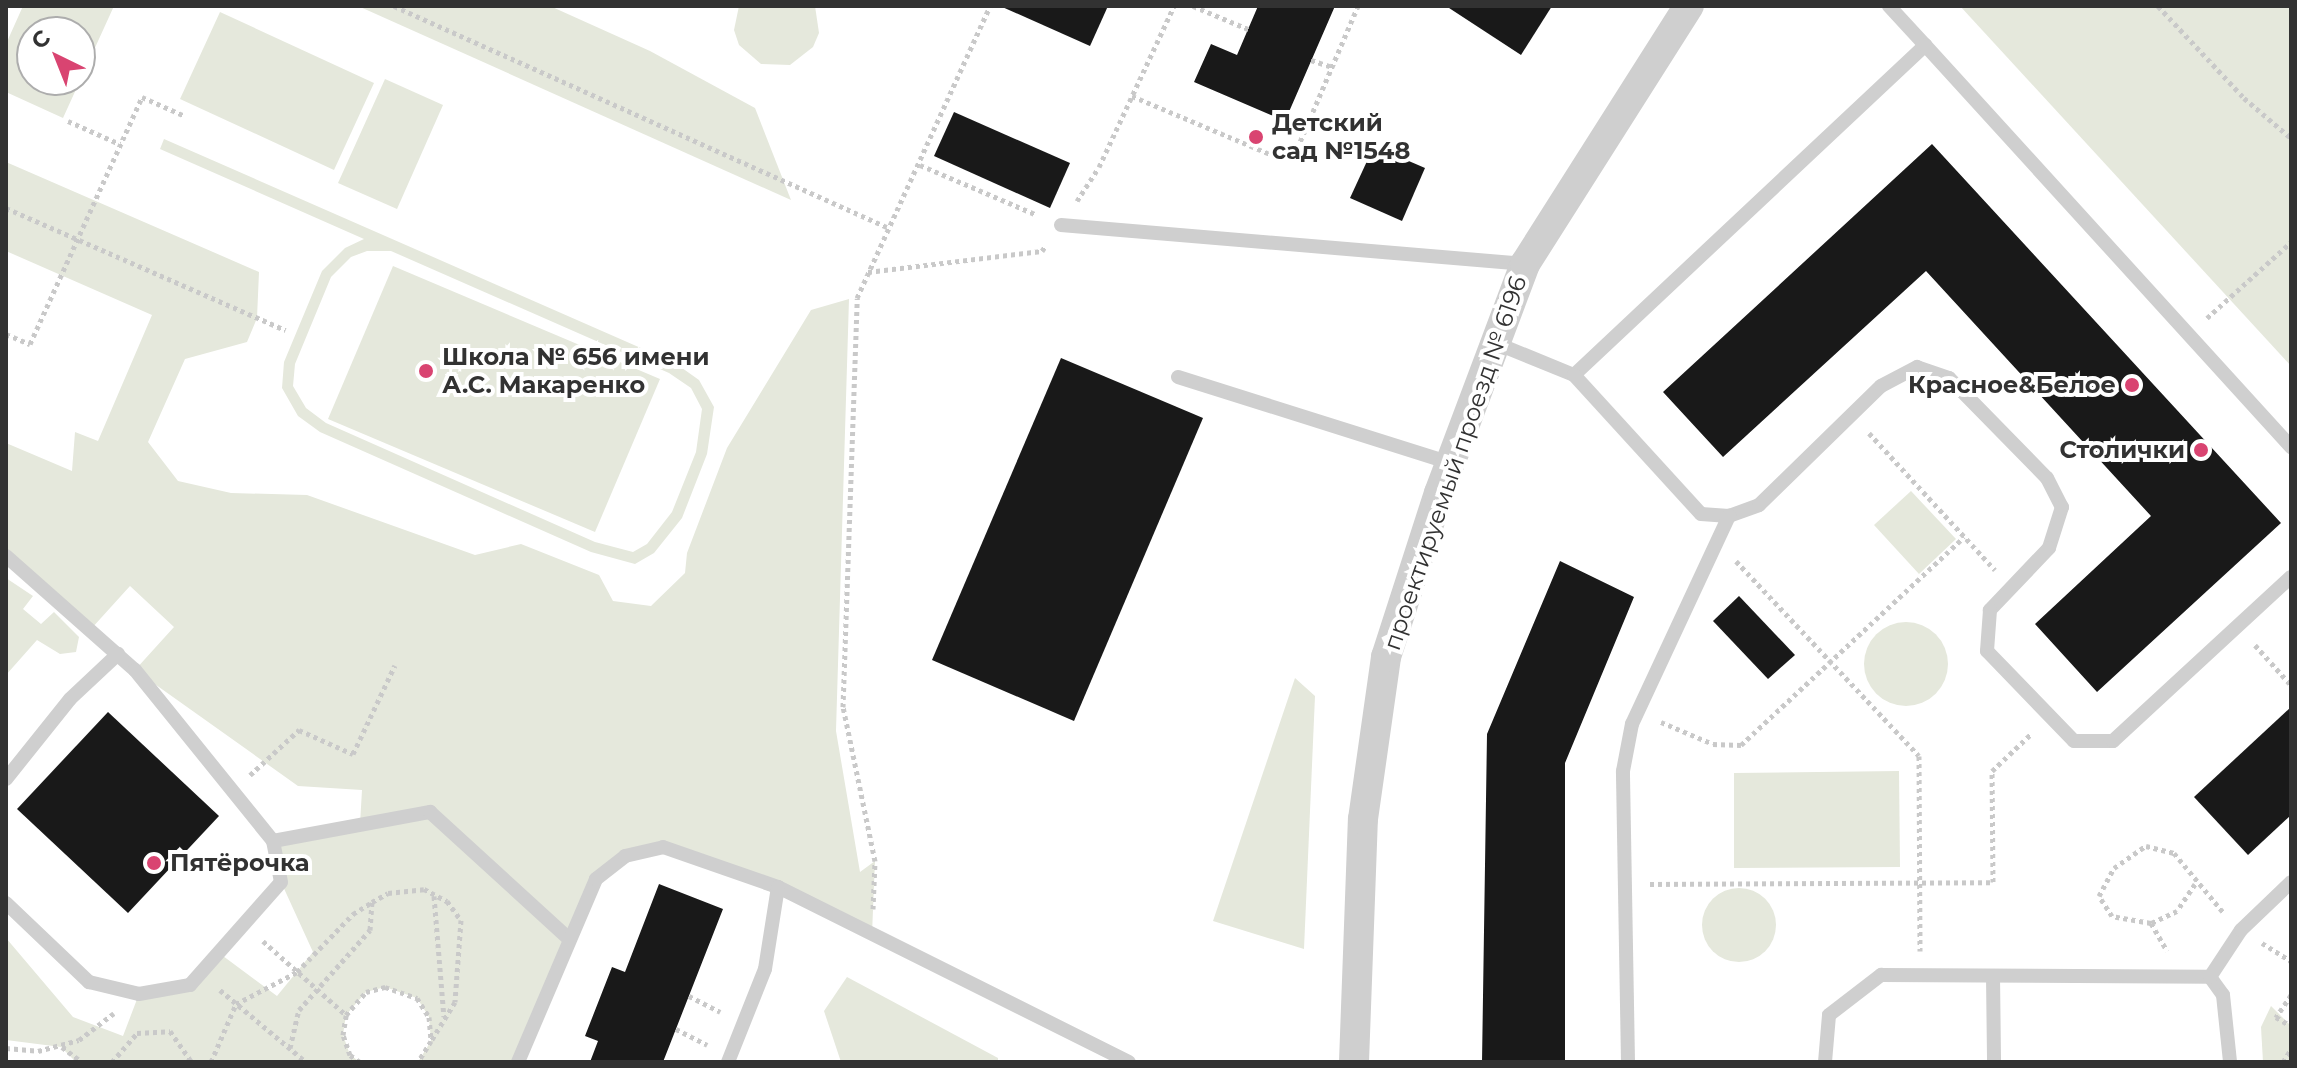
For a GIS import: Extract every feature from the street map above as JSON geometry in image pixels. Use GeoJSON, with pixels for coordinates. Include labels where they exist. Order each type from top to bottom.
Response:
{"type":"FeatureCollection","features":[{"type":"Feature","properties":{"kind":"street","name":"проектируемый проезд № 6196"},"geometry":{"type":"LineString","coordinates":[[1354,1062],[1363,819],[1386,657],[1450,463],[1493,342],[1525,264],[1689,6]]}},
{"type":"Feature","properties":{"kind":"lane"},"geometry":{"type":"LineString","coordinates":[[1889,6],[2291,447]]}},
{"type":"Feature","properties":{"kind":"lane"},"geometry":{"type":"LineString","coordinates":[[1574,375],[1925,45]]}},
{"type":"Feature","properties":{"kind":"lane"},"geometry":{"type":"LineString","coordinates":[[1061,225],[1525,264]]}},
{"type":"Feature","properties":{"kind":"lane"},"geometry":{"type":"LineString","coordinates":[[1493,342],[1574,375],[1701,514],[1729,516],[1759,505],[1881,386],[1917,367],[1949,378],[2047,478],[2062,507],[2049,548],[1990,610],[1987,651],[2074,741],[2113,741],[2291,577]]}},
{"type":"Feature","properties":{"kind":"lane"},"geometry":{"type":"LineString","coordinates":[[1178,377],[1450,463]]}},
{"type":"Feature","properties":{"kind":"lane"},"geometry":{"type":"LineString","coordinates":[[1628,1062],[1623,771],[1637,712],[1729,516]]}},
{"type":"Feature","properties":{"kind":"lane"},"geometry":{"type":"LineString","coordinates":[[6,556],[118,654],[273,841],[281,882],[190,985],[139,994],[89,982],[6,903]]}},
{"type":"Feature","properties":{"kind":"lane"},"geometry":{"type":"LineString","coordinates":[[6,779],[70,699],[118,654]]}},
{"type":"Feature","properties":{"kind":"lane"},"geometry":{"type":"LineString","coordinates":[[273,841],[430,812],[567,937]]}},
{"type":"Feature","properties":{"kind":"lane"},"geometry":{"type":"LineString","coordinates":[[518,1062],[567,937],[596,879],[625,856],[663,847],[778,887],[1129,1062]]}},
{"type":"Feature","properties":{"kind":"lane"},"geometry":{"type":"LineString","coordinates":[[2210,977],[2241,930],[2291,882]]}},
{"type":"Feature","properties":{"kind":"lane"},"geometry":{"type":"LineString","coordinates":[[730,1059],[765,969],[778,887]]}},
{"type":"Feature","properties":{"kind":"lane"},"geometry":{"type":"LineString","coordinates":[[1825,1062],[1829,1015],[1881,975],[2210,977]]}},
{"type":"Feature","properties":{"kind":"lane"},"geometry":{"type":"LineString","coordinates":[[1993,976],[1994,1062]]}},
{"type":"Feature","properties":{"kind":"lane"},"geometry":{"type":"LineString","coordinates":[[2210,977],[2223,995],[2230,1062]]}},
{"type":"Feature","properties":{"kind":"path"},"geometry":{"type":"LineString","coordinates":[[394,6],[887,227]]}},
{"type":"Feature","properties":{"kind":"path"},"geometry":{"type":"LineString","coordinates":[[872,934],[875,861],[843,707],[857,298],[990,6]]}},
{"type":"Feature","properties":{"kind":"path"},"geometry":{"type":"LineString","coordinates":[[868,272],[1042,251],[1099,167],[1174,6]]}},
{"type":"Feature","properties":{"kind":"path"},"geometry":{"type":"LineString","coordinates":[[1193,6],[1248,29]]}},
{"type":"Feature","properties":{"kind":"path"},"geometry":{"type":"LineString","coordinates":[[1132,96],[1277,157],[1294,156],[1358,6]]}},
{"type":"Feature","properties":{"kind":"path"},"geometry":{"type":"LineString","coordinates":[[2158,6],[2244,98],[2291,138]]}},
{"type":"Feature","properties":{"kind":"path"},"geometry":{"type":"LineString","coordinates":[[1311,60],[1332,67]]}},
{"type":"Feature","properties":{"kind":"path"},"geometry":{"type":"LineString","coordinates":[[6,334],[30,344],[142,97],[185,116]]}},
{"type":"Feature","properties":{"kind":"path"},"geometry":{"type":"LineString","coordinates":[[68,121],[120,144]]}},
{"type":"Feature","properties":{"kind":"path"},"geometry":{"type":"LineString","coordinates":[[920,165],[1061,225]]}},
{"type":"Feature","properties":{"kind":"path"},"geometry":{"type":"LineString","coordinates":[[6,208],[285,330]]}},
{"type":"Feature","properties":{"kind":"path"},"geometry":{"type":"LineString","coordinates":[[2189,335],[2291,242]]}},
{"type":"Feature","properties":{"kind":"path"},"geometry":{"type":"LineString","coordinates":[[1852,415],[2011,588]]}},
{"type":"Feature","properties":{"kind":"path"},"geometry":{"type":"LineString","coordinates":[[1637,712],[1713,744],[1741,745],[1964,537]]}},
{"type":"Feature","properties":{"kind":"path"},"geometry":{"type":"LineString","coordinates":[[1718,541],[1919,756],[1920,976]]}},
{"type":"Feature","properties":{"kind":"path"},"geometry":{"type":"LineString","coordinates":[[2238,626],[2291,685]]}},
{"type":"Feature","properties":{"kind":"path"},"geometry":{"type":"LineString","coordinates":[[231,792],[299,730],[353,754],[395,665]]}},
{"type":"Feature","properties":{"kind":"path"},"geometry":{"type":"LineString","coordinates":[[1625,884],[1993,882],[1992,771],[2050,716]]}},
{"type":"Feature","properties":{"kind":"path"},"geometry":{"type":"LineString","coordinates":[[2146,846],[2174,853],[2192,871],[2195,884],[2177,911],[2151,923],[2112,916],[2099,896],[2114,868],[2146,846]]}},
{"type":"Feature","properties":{"kind":"path"},"geometry":{"type":"LineString","coordinates":[[211,1062],[236,1004],[297,972],[353,914],[372,902],[388,893],[424,889],[461,920],[455,1002],[418,1062]]}},
{"type":"Feature","properties":{"kind":"path"},"geometry":{"type":"LineString","coordinates":[[434,895],[444,1019]]}},
{"type":"Feature","properties":{"kind":"path"},"geometry":{"type":"LineString","coordinates":[[290,1048],[299,1010],[315,987],[370,930],[372,902]]}},
{"type":"Feature","properties":{"kind":"path"},"geometry":{"type":"LineString","coordinates":[[245,924],[346,1015]]}},
{"type":"Feature","properties":{"kind":"path"},"geometry":{"type":"LineString","coordinates":[[200,974],[306,1062]]}},
{"type":"Feature","properties":{"kind":"path"},"geometry":{"type":"LineString","coordinates":[[360,1062],[350,1055],[343,1035],[346,1015],[366,992],[400,989],[417,998],[429,1017],[431,1041]]}},
{"type":"Feature","properties":{"kind":"path"},"geometry":{"type":"LineString","coordinates":[[6,1048],[38,1051],[79,1040],[139,994]]}},
{"type":"Feature","properties":{"kind":"path"},"geometry":{"type":"LineString","coordinates":[[2291,995],[2276,1017],[2291,1026]]}},
{"type":"Feature","properties":{"kind":"path"},"geometry":{"type":"LineString","coordinates":[[689,996],[743,1025]]}},
{"type":"Feature","properties":{"kind":"path"},"geometry":{"type":"LineString","coordinates":[[676,1029],[730,1059]]}},
{"type":"Feature","properties":{"kind":"path"},"geometry":{"type":"LineString","coordinates":[[112,1062],[137,1033],[170,1031],[192,1062]]}},
{"type":"Feature","properties":{"kind":"path"},"geometry":{"type":"LineString","coordinates":[[62,1047],[82,1062]]}},
{"type":"Feature","properties":{"kind":"path"},"geometry":{"type":"LineString","coordinates":[[2283,1062],[2291,1049]]}},
{"type":"Feature","properties":{"kind":"shaded area"},"geometry":{"type":"Polygon","coordinates":[[[23,6],[114,6],[96,46],[96,16],[19,16],[23,6]]]}},
{"type":"Feature","properties":{"kind":"shaded area"},"geometry":{"type":"Polygon","coordinates":[[[358,6],[550,6],[650,51],[755,108],[791,200],[358,6]]]}},
{"type":"Feature","properties":{"kind":"shaded area"},"geometry":{"type":"Polygon","coordinates":[[[739,6],[815,6],[819,33],[813,47],[790,65],[761,64],[739,45],[734,30],[739,6]]]}},
{"type":"Feature","properties":{"kind":"shaded area"},"geometry":{"type":"Polygon","coordinates":[[[1960,6],[2291,6],[2291,366],[1960,6]]]}},
{"type":"Feature","properties":{"kind":"shaded area"},"geometry":{"type":"Polygon","coordinates":[[[220,12],[374,83],[334,170],[180,99],[220,12]]]}},
{"type":"Feature","properties":{"kind":"shaded area"},"geometry":{"type":"Polygon","coordinates":[[[16,22],[16,96],[73,96],[63,118],[6,92],[6,44],[16,22]]]}},
{"type":"Feature","properties":{"kind":"shaded area"},"geometry":{"type":"Polygon","coordinates":[[[385,79],[443,105],[397,209],[338,183],[385,79]]]}},
{"type":"Feature","properties":{"kind":"shaded area"},"geometry":{"type":"Polygon","coordinates":[[[164,139],[675,363],[699,380],[714,407],[707,454],[682,518],[654,553],[635,564],[591,552],[320,432],[298,416],[282,388],[284,362],[322,271],[345,248],[364,239],[160,149],[164,139]],[[367,251],[351,257],[331,277],[295,364],[293,386],[306,408],[326,423],[595,542],[633,552],[647,544],[672,512],[696,452],[702,409],[691,388],[669,373],[391,251],[367,251]]]}},
{"type":"Feature","properties":{"kind":"shaded area"},"geometry":{"type":"Polygon","coordinates":[[[6,162],[259,272],[257,318],[247,342],[185,359],[148,442],[178,481],[231,493],[307,495],[475,555],[521,544],[599,575],[613,601],[651,606],[685,573],[687,553],[727,448],[811,310],[849,299],[836,731],[860,872],[875,861],[872,934],[663,847],[625,856],[596,879],[518,1062],[418,1062],[431,1041],[429,1017],[417,998],[385,987],[366,992],[346,1015],[343,1035],[350,1055],[360,1062],[76,1062],[61,1047],[6,1040],[6,938],[73,1017],[123,1036],[139,994],[190,985],[219,953],[277,996],[313,952],[281,882],[273,841],[360,824],[362,790],[298,786],[135,670],[174,627],[130,586],[91,629],[6,556],[6,443],[72,471],[75,432],[98,441],[152,315],[6,251],[6,162]]]}},
{"type":"Feature","properties":{"kind":"shaded area"},"geometry":{"type":"Polygon","coordinates":[[[393,266],[660,379],[595,532],[328,419],[393,266]]]}},
{"type":"Feature","properties":{"kind":"shaded area"},"geometry":{"type":"Polygon","coordinates":[[[1911,491],[1956,539],[1919,574],[1874,525],[1911,491]]]}},
{"type":"Feature","properties":{"kind":"shaded area"},"geometry":{"type":"Polygon","coordinates":[[[6,578],[33,596],[23,609],[41,624],[54,612],[79,637],[76,652],[60,654],[37,640],[6,675],[6,578]]]}},
{"type":"Feature","properties":{"kind":"shaded area"},"geometry":{"type":"Polygon","coordinates":[[[1906,622],[1922,625],[1936,634],[1945,648],[1948,664],[1945,680],[1936,694],[1922,703],[1906,706],[1890,703],[1876,694],[1867,680],[1864,664],[1867,648],[1876,634],[1890,625],[1906,622]]]}},
{"type":"Feature","properties":{"kind":"shaded area"},"geometry":{"type":"Polygon","coordinates":[[[1295,678],[1315,696],[1304,949],[1213,921],[1295,678]]]}},
{"type":"Feature","properties":{"kind":"shaded area"},"geometry":{"type":"Polygon","coordinates":[[[1899,771],[1900,867],[1734,868],[1734,773],[1899,771]]]}},
{"type":"Feature","properties":{"kind":"shaded area"},"geometry":{"type":"Polygon","coordinates":[[[1739,888],[1760,894],[1770,904],[1776,925],[1770,946],[1760,956],[1739,962],[1718,956],[1708,946],[1702,925],[1708,904],[1718,894],[1739,888]]]}},
{"type":"Feature","properties":{"kind":"shaded area"},"geometry":{"type":"Polygon","coordinates":[[[847,977],[998,1058],[998,1062],[841,1062],[824,1011],[847,977]]]}},
{"type":"Feature","properties":{"kind":"shaded area"},"geometry":{"type":"Polygon","coordinates":[[[2271,1006],[2291,1026],[2291,1062],[2263,1062],[2261,1027],[2271,1006]]]}},
{"type":"Feature","properties":{"kind":"building"},"geometry":{"type":"Polygon","coordinates":[[[1000,6],[1108,6],[1090,46],[1000,6]]]}},
{"type":"Feature","properties":{"kind":"building"},"geometry":{"type":"Polygon","coordinates":[[[1258,6],[1335,6],[1285,121],[1194,82],[1211,44],[1237,55],[1258,6]]]}},
{"type":"Feature","properties":{"kind":"building"},"geometry":{"type":"Polygon","coordinates":[[[1446,6],[1552,6],[1521,55],[1446,6]]]}},
{"type":"Feature","properties":{"kind":"building"},"geometry":{"type":"Polygon","coordinates":[[[954,112],[1070,163],[1050,208],[934,156],[954,112]]]}},
{"type":"Feature","properties":{"kind":"building"},"geometry":{"type":"Polygon","coordinates":[[[1932,144],[2281,523],[2097,692],[2035,624],[2151,516],[1926,271],[1723,457],[1663,392],[1932,144]]]}},
{"type":"Feature","properties":{"kind":"building"},"geometry":{"type":"Polygon","coordinates":[[[1374,146],[1425,168],[1402,221],[1350,198],[1374,146]]]}},
{"type":"Feature","properties":{"kind":"building"},"geometry":{"type":"Polygon","coordinates":[[[1061,358],[1203,418],[1074,721],[932,660],[1061,358]]]}},
{"type":"Feature","properties":{"kind":"building"},"geometry":{"type":"Polygon","coordinates":[[[1560,561],[1634,597],[1565,763],[1565,1062],[1482,1062],[1487,734],[1560,561]]]}},
{"type":"Feature","properties":{"kind":"building"},"geometry":{"type":"Polygon","coordinates":[[[1739,596],[1795,655],[1768,679],[1713,621],[1739,596]]]}},
{"type":"Feature","properties":{"kind":"building"},"geometry":{"type":"Polygon","coordinates":[[[2291,707],[2291,815],[2248,855],[2194,797],[2291,707]]]}},
{"type":"Feature","properties":{"kind":"building"},"geometry":{"type":"Polygon","coordinates":[[[108,712],[219,816],[128,913],[17,809],[108,712]]]}},
{"type":"Feature","properties":{"kind":"building"},"geometry":{"type":"Polygon","coordinates":[[[659,884],[723,909],[663,1062],[590,1062],[598,1041],[585,1036],[612,967],[625,972],[659,884]]]}},
{"type":"Feature","properties":{"kind":"place","name":"Детский сад №1548"},"geometry":{"type":"Point","coordinates":[1256,137]}},
{"type":"Feature","properties":{"kind":"place","name":"Школа № 656 имени А.С. Макаренко"},"geometry":{"type":"Point","coordinates":[426,371]}},
{"type":"Feature","properties":{"kind":"place","name":"Красное&Белое"},"geometry":{"type":"Point","coordinates":[2132,385]}},
{"type":"Feature","properties":{"kind":"place","name":"Столички"},"geometry":{"type":"Point","coordinates":[2201,450]}},
{"type":"Feature","properties":{"kind":"place","name":"Пятёрочка"},"geometry":{"type":"Point","coordinates":[154,863]}}]}
